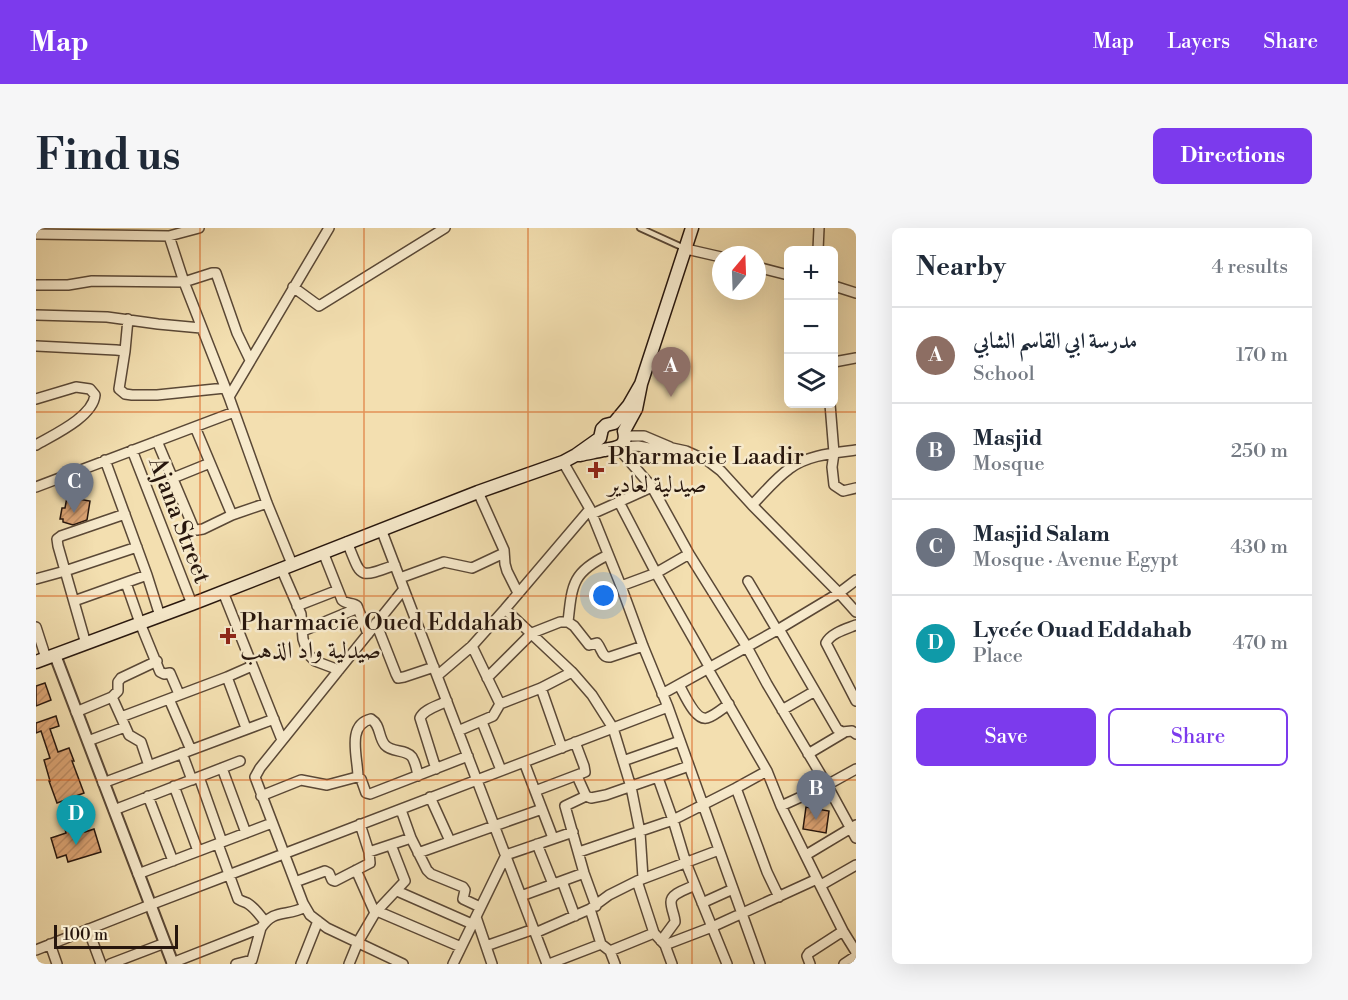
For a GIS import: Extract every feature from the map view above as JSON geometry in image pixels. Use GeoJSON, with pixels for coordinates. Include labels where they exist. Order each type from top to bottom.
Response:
{"type":"FeatureCollection","features":[{"type":"Feature","properties":{"kind":"main road"},"geometry":{"type":"LineString","coordinates":[[619,439],[604,427],[601,432],[600,438],[604,446],[619,439],[629,405],[641,384],[692,228]]}},
{"type":"Feature","properties":{"kind":"main road"},"geometry":{"type":"LineString","coordinates":[[576,455],[600,438]]}},
{"type":"Feature","properties":{"kind":"main road"},"geometry":{"type":"LineString","coordinates":[[46,658],[619,439]]}},
{"type":"Feature","properties":{"kind":"street"},"geometry":{"type":"LineString","coordinates":[[36,234],[81,231],[169,236],[199,228]]}},
{"type":"Feature","properties":{"kind":"street"},"geometry":{"type":"LineString","coordinates":[[227,392],[250,360],[329,228]]}},
{"type":"Feature","properties":{"kind":"street"},"geometry":{"type":"LineString","coordinates":[[294,287],[319,306],[445,228]]}},
{"type":"Feature","properties":{"kind":"street"},"geometry":{"type":"LineString","coordinates":[[818,246],[819,228]]}},
{"type":"Feature","properties":{"kind":"street"},"geometry":{"type":"LineString","coordinates":[[169,236],[267,503],[302,619],[307,652],[315,661],[339,670]]}},
{"type":"Feature","properties":{"kind":"street"},"geometry":{"type":"LineString","coordinates":[[686,249],[712,255]]}},
{"type":"Feature","properties":{"kind":"street"},"geometry":{"type":"LineString","coordinates":[[766,269],[784,273]]}},
{"type":"Feature","properties":{"kind":"street"},"geometry":{"type":"LineString","coordinates":[[36,285],[68,285],[92,281],[184,282],[212,273],[218,275],[237,333],[250,360]]}},
{"type":"Feature","properties":{"kind":"street"},"geometry":{"type":"LineString","coordinates":[[838,287],[856,293]]}},
{"type":"Feature","properties":{"kind":"street"},"geometry":{"type":"LineString","coordinates":[[36,315],[107,317],[201,328]]}},
{"type":"Feature","properties":{"kind":"street"},"geometry":{"type":"LineString","coordinates":[[128,319],[120,391],[132,395],[227,392]]}},
{"type":"Feature","properties":{"kind":"street"},"geometry":{"type":"LineString","coordinates":[[36,346],[125,351]]}},
{"type":"Feature","properties":{"kind":"street"},"geometry":{"type":"LineString","coordinates":[[838,361],[856,358]]}},
{"type":"Feature","properties":{"kind":"street"},"geometry":{"type":"LineString","coordinates":[[36,399],[80,387],[90,389],[95,396],[91,408],[82,416],[36,445]]}},
{"type":"Feature","properties":{"kind":"street"},"geometry":{"type":"LineString","coordinates":[[830,408],[834,485],[843,491],[856,488]]}},
{"type":"Feature","properties":{"kind":"street"},"geometry":{"type":"LineString","coordinates":[[36,487],[234,412]]}},
{"type":"Feature","properties":{"kind":"street"},"geometry":{"type":"LineString","coordinates":[[195,427],[232,515]]}},
{"type":"Feature","properties":{"kind":"street"},"geometry":{"type":"LineString","coordinates":[[619,439],[649,448],[672,448],[708,461],[721,471],[856,612]]}},
{"type":"Feature","properties":{"kind":"street"},"geometry":{"type":"LineString","coordinates":[[619,439],[652,487],[689,554],[853,826],[856,838]]}},
{"type":"Feature","properties":{"kind":"street"},"geometry":{"type":"LineString","coordinates":[[158,441],[194,529],[203,529],[232,515],[267,503]]}},
{"type":"Feature","properties":{"kind":"street","name":"Ajana Street"},"geometry":{"type":"LineString","coordinates":[[132,450],[192,604]]}},
{"type":"Feature","properties":{"kind":"street"},"geometry":{"type":"LineString","coordinates":[[752,505],[795,465],[834,453],[856,450]]}},
{"type":"Feature","properties":{"kind":"street"},"geometry":{"type":"LineString","coordinates":[[105,460],[160,616]]}},
{"type":"Feature","properties":{"kind":"street"},"geometry":{"type":"LineString","coordinates":[[562,462],[591,512],[621,586],[668,707],[760,964]]}},
{"type":"Feature","properties":{"kind":"street"},"geometry":{"type":"LineString","coordinates":[[172,478],[210,463]]}},
{"type":"Feature","properties":{"kind":"street"},"geometry":{"type":"LineString","coordinates":[[376,624],[398,678],[435,671],[472,646],[591,512],[652,487]]}},
{"type":"Feature","properties":{"kind":"street"},"geometry":{"type":"LineString","coordinates":[[478,492],[504,553],[506,568],[518,593]]}},
{"type":"Feature","properties":{"kind":"street"},"geometry":{"type":"LineString","coordinates":[[619,502],[656,573],[767,771],[781,806],[856,954],[844,964]]}},
{"type":"Feature","properties":{"kind":"street"},"geometry":{"type":"LineString","coordinates":[[86,644],[58,546],[58,538],[125,514]]}},
{"type":"Feature","properties":{"kind":"street"},"geometry":{"type":"LineString","coordinates":[[381,530],[548,964],[601,944]]}},
{"type":"Feature","properties":{"kind":"street"},"geometry":{"type":"LineString","coordinates":[[347,542],[359,570],[364,574],[395,565]]}},
{"type":"Feature","properties":{"kind":"street"},"geometry":{"type":"LineString","coordinates":[[36,579],[137,547]]}},
{"type":"Feature","properties":{"kind":"street"},"geometry":{"type":"LineString","coordinates":[[322,552],[344,602],[355,604],[368,634]]}},
{"type":"Feature","properties":{"kind":"street"},"geometry":{"type":"LineString","coordinates":[[400,578],[448,561],[472,568],[504,553]]}},
{"type":"Feature","properties":{"kind":"street"},"geometry":{"type":"LineString","coordinates":[[621,586],[656,573],[689,554]]}},
{"type":"Feature","properties":{"kind":"street"},"geometry":{"type":"LineString","coordinates":[[568,622],[571,595],[578,577],[586,567],[608,555]]}},
{"type":"Feature","properties":{"kind":"street"},"geometry":{"type":"LineString","coordinates":[[74,601],[147,575]]}},
{"type":"Feature","properties":{"kind":"street"},"geometry":{"type":"LineString","coordinates":[[662,694],[778,630],[856,580]]}},
{"type":"Feature","properties":{"kind":"street"},"geometry":{"type":"LineString","coordinates":[[748,581],[837,729],[844,732],[852,731],[856,734]]}},
{"type":"Feature","properties":{"kind":"street"},"geometry":{"type":"LineString","coordinates":[[126,583],[161,673],[170,673],[179,694]]}},
{"type":"Feature","properties":{"kind":"street"},"geometry":{"type":"LineString","coordinates":[[403,964],[327,928],[310,915],[255,777],[282,740],[404,589]]}},
{"type":"Feature","properties":{"kind":"street"},"geometry":{"type":"LineString","coordinates":[[297,606],[338,590]]}},
{"type":"Feature","properties":{"kind":"street"},"geometry":{"type":"LineString","coordinates":[[223,592],[282,740]]}},
{"type":"Feature","properties":{"kind":"street"},"geometry":{"type":"LineString","coordinates":[[303,631],[358,608]]}},
{"type":"Feature","properties":{"kind":"street"},"geometry":{"type":"LineString","coordinates":[[505,609],[572,672],[592,695],[613,728],[631,787],[640,832],[640,879],[660,940],[672,964]]}},
{"type":"Feature","properties":{"kind":"street"},"geometry":{"type":"LineString","coordinates":[[487,678],[532,633],[560,622],[568,622],[579,631],[588,644],[597,643],[606,657],[643,646]]}},
{"type":"Feature","properties":{"kind":"street"},"geometry":{"type":"LineString","coordinates":[[856,625],[834,635],[826,643],[856,701]]}},
{"type":"Feature","properties":{"kind":"street"},"geometry":{"type":"LineString","coordinates":[[36,627],[46,658],[76,712],[88,741],[172,963],[263,925],[273,915],[294,912],[305,907]]}},
{"type":"Feature","properties":{"kind":"street"},"geometry":{"type":"LineString","coordinates":[[472,646],[500,704]]}},
{"type":"Feature","properties":{"kind":"street"},"geometry":{"type":"LineString","coordinates":[[76,712],[112,697],[118,691],[118,682],[121,678],[157,661]]}},
{"type":"Feature","properties":{"kind":"street"},"geometry":{"type":"LineString","coordinates":[[121,717],[252,666]]}},
{"type":"Feature","properties":{"kind":"street"},"geometry":{"type":"LineString","coordinates":[[458,731],[493,716],[500,704],[541,688],[572,672]]}},
{"type":"Feature","properties":{"kind":"street"},"geometry":{"type":"LineString","coordinates":[[227,677],[246,728]]}},
{"type":"Feature","properties":{"kind":"street"},"geometry":{"type":"LineString","coordinates":[[679,685],[695,713],[701,718],[707,718],[729,704]]}},
{"type":"Feature","properties":{"kind":"street"},"geometry":{"type":"LineString","coordinates":[[541,688],[562,748]]}},
{"type":"Feature","properties":{"kind":"street"},"geometry":{"type":"LineString","coordinates":[[782,710],[815,691]]}},
{"type":"Feature","properties":{"kind":"street"},"geometry":{"type":"LineString","coordinates":[[112,697],[129,735],[141,742],[149,766]]}},
{"type":"Feature","properties":{"kind":"street"},"geometry":{"type":"LineString","coordinates":[[169,699],[238,899],[257,912],[263,925],[252,960]]}},
{"type":"Feature","properties":{"kind":"street"},"geometry":{"type":"LineString","coordinates":[[436,769],[420,718],[422,714],[447,701]]}},
{"type":"Feature","properties":{"kind":"street"},"geometry":{"type":"LineString","coordinates":[[36,950],[668,707]]}},
{"type":"Feature","properties":{"kind":"street"},"geometry":{"type":"LineString","coordinates":[[103,783],[274,719]]}},
{"type":"Feature","properties":{"kind":"street"},"geometry":{"type":"LineString","coordinates":[[418,776],[411,756],[388,748],[376,723],[371,719],[360,725],[355,738],[358,777],[368,794],[418,776],[468,756]]}},
{"type":"Feature","properties":{"kind":"street"},"geometry":{"type":"LineString","coordinates":[[482,722],[501,770]]}},
{"type":"Feature","properties":{"kind":"street"},"geometry":{"type":"LineString","coordinates":[[808,754],[856,726]]}},
{"type":"Feature","properties":{"kind":"street"},"geometry":{"type":"LineString","coordinates":[[88,741],[125,727]]}},
{"type":"Feature","properties":{"kind":"street"},"geometry":{"type":"LineString","coordinates":[[623,761],[680,741]]}},
{"type":"Feature","properties":{"kind":"street"},"geometry":{"type":"LineString","coordinates":[[535,791],[585,772],[575,742]]}},
{"type":"Feature","properties":{"kind":"street"},"geometry":{"type":"LineString","coordinates":[[114,810],[240,761]]}},
{"type":"Feature","properties":{"kind":"street"},"geometry":{"type":"LineString","coordinates":[[524,762],[553,838]]}},
{"type":"Feature","properties":{"kind":"street"},"geometry":{"type":"LineString","coordinates":[[615,964],[610,951],[601,944],[579,852],[565,806],[586,796],[594,798],[689,766]]}},
{"type":"Feature","properties":{"kind":"street"},"geometry":{"type":"LineString","coordinates":[[222,768],[246,833]]}},
{"type":"Feature","properties":{"kind":"street"},"geometry":{"type":"LineString","coordinates":[[781,806],[856,769]]}},
{"type":"Feature","properties":{"kind":"street"},"geometry":{"type":"LineString","coordinates":[[579,852],[673,819],[767,771]]}},
{"type":"Feature","properties":{"kind":"street"},"geometry":{"type":"LineString","coordinates":[[577,776],[586,796]]}},
{"type":"Feature","properties":{"kind":"street"},"geometry":{"type":"LineString","coordinates":[[261,796],[301,780],[327,785],[358,777]]}},
{"type":"Feature","properties":{"kind":"street"},"geometry":{"type":"LineString","coordinates":[[658,778],[686,863],[728,964]]}},
{"type":"Feature","properties":{"kind":"street"},"geometry":{"type":"LineString","coordinates":[[174,786],[198,851]]}},
{"type":"Feature","properties":{"kind":"street"},"geometry":{"type":"LineString","coordinates":[[736,788],[778,897]]}},
{"type":"Feature","properties":{"kind":"street"},"geometry":{"type":"LineString","coordinates":[[148,796],[173,861]]}},
{"type":"Feature","properties":{"kind":"street"},"geometry":{"type":"LineString","coordinates":[[430,797],[450,842]]}},
{"type":"Feature","properties":{"kind":"street"},"geometry":{"type":"LineString","coordinates":[[418,853],[542,809]]}},
{"type":"Feature","properties":{"kind":"street"},"geometry":{"type":"LineString","coordinates":[[400,810],[428,872],[463,886],[465,891],[463,899],[476,916],[492,964]]}},
{"type":"Feature","properties":{"kind":"street"},"geometry":{"type":"LineString","coordinates":[[138,874],[272,823]]}},
{"type":"Feature","properties":{"kind":"street"},"geometry":{"type":"LineString","coordinates":[[295,882],[325,871],[332,880],[335,880],[370,863],[360,824]]}},
{"type":"Feature","properties":{"kind":"street"},"geometry":{"type":"LineString","coordinates":[[806,855],[853,826]]}},
{"type":"Feature","properties":{"kind":"street"},"geometry":{"type":"LineString","coordinates":[[453,964],[506,855],[573,832]]}},
{"type":"Feature","properties":{"kind":"street"},"geometry":{"type":"LineString","coordinates":[[369,852],[411,838]]}},
{"type":"Feature","properties":{"kind":"street"},"geometry":{"type":"LineString","coordinates":[[537,844],[575,916]]}},
{"type":"Feature","properties":{"kind":"street"},"geometry":{"type":"LineString","coordinates":[[349,964],[358,942],[376,912],[397,891],[405,879],[391,845]]}},
{"type":"Feature","properties":{"kind":"street"},"geometry":{"type":"LineString","coordinates":[[486,946],[575,916],[593,908],[609,895],[640,879],[719,850]]}},
{"type":"Feature","properties":{"kind":"street"},"geometry":{"type":"LineString","coordinates":[[610,951],[712,927],[856,865]]}},
{"type":"Feature","properties":{"kind":"street"},"geometry":{"type":"LineString","coordinates":[[356,870],[376,912],[461,947]]}},
{"type":"Feature","properties":{"kind":"street"},"geometry":{"type":"LineString","coordinates":[[521,896],[584,873]]}},
{"type":"Feature","properties":{"kind":"street"},"geometry":{"type":"LineString","coordinates":[[660,940],[675,922],[671,902],[673,898],[676,894],[695,885]]}},
{"type":"Feature","properties":{"kind":"street"},"geometry":{"type":"LineString","coordinates":[[702,903],[734,889]]}},
{"type":"Feature","properties":{"kind":"street"},"geometry":{"type":"LineString","coordinates":[[397,891],[476,916]]}},
{"type":"Feature","properties":{"kind":"street"},"geometry":{"type":"LineString","coordinates":[[300,964],[318,921]]}},
{"type":"Feature","properties":{"kind":"street"},"geometry":{"type":"LineString","coordinates":[[88,929],[101,964]]}},
{"type":"Feature","properties":{"kind":"street"},"geometry":{"type":"LineString","coordinates":[[810,964],[807,956],[809,953],[843,931]]}},
{"type":"Feature","properties":{"kind":"street"},"geometry":{"type":"LineString","coordinates":[[50,944],[57,964]]}},
{"type":"Feature","properties":{"kind":"street"},"geometry":{"type":"LineString","coordinates":[[110,964],[136,959],[165,944]]}},
{"type":"Feature","properties":{"kind":"street"},"geometry":{"type":"LineString","coordinates":[[236,964],[252,960],[263,964]]}},
{"type":"Feature","properties":{"kind":"lane"},"geometry":{"type":"LineString","coordinates":[[640,228],[686,249]]}},
{"type":"Feature","properties":{"kind":"building"},"geometry":{"type":"Polygon","coordinates":[[[67,497],[90,501],[87,520],[73,525],[60,519],[67,497]]]}},
{"type":"Feature","properties":{"kind":"building"},"geometry":{"type":"Polygon","coordinates":[[[45,683],[51,700],[36,706],[36,686],[45,683]]]}},
{"type":"Feature","properties":{"kind":"building"},"geometry":{"type":"Polygon","coordinates":[[[56,716],[59,726],[50,729],[58,752],[69,748],[84,793],[57,803],[44,760],[50,758],[41,731],[36,733],[36,723],[56,716]]]}},
{"type":"Feature","properties":{"kind":"building"},"geometry":{"type":"Polygon","coordinates":[[[806,807],[829,811],[826,833],[803,829],[806,807]]]}},
{"type":"Feature","properties":{"kind":"building"},"geometry":{"type":"Polygon","coordinates":[[[82,819],[85,832],[94,829],[101,852],[68,862],[66,855],[57,858],[51,838],[66,833],[64,824],[82,819]]]}},
{"type":"Feature","properties":{"kind":"place","name":"مدرسة ابي القاسم الشابي"},"geometry":{"type":"Point","coordinates":[671,397]}},
{"type":"Feature","properties":{"kind":"place","name":"Pharmacie Laadir صيدلية لعادير"},"geometry":{"type":"Point","coordinates":[596,470]}},
{"type":"Feature","properties":{"kind":"place","name":"Masjid Salam"},"geometry":{"type":"Point","coordinates":[74,513]}},
{"type":"Feature","properties":{"kind":"place","name":"Pharmacie Oued Eddahab صيدلية واد الذهب"},"geometry":{"type":"Point","coordinates":[228,636]}},
{"type":"Feature","properties":{"kind":"place","name":"Masjid"},"geometry":{"type":"Point","coordinates":[816,820]}},
{"type":"Feature","properties":{"kind":"place","name":"Lycée Ouad Eddahab"},"geometry":{"type":"Point","coordinates":[76,845]}}]}
